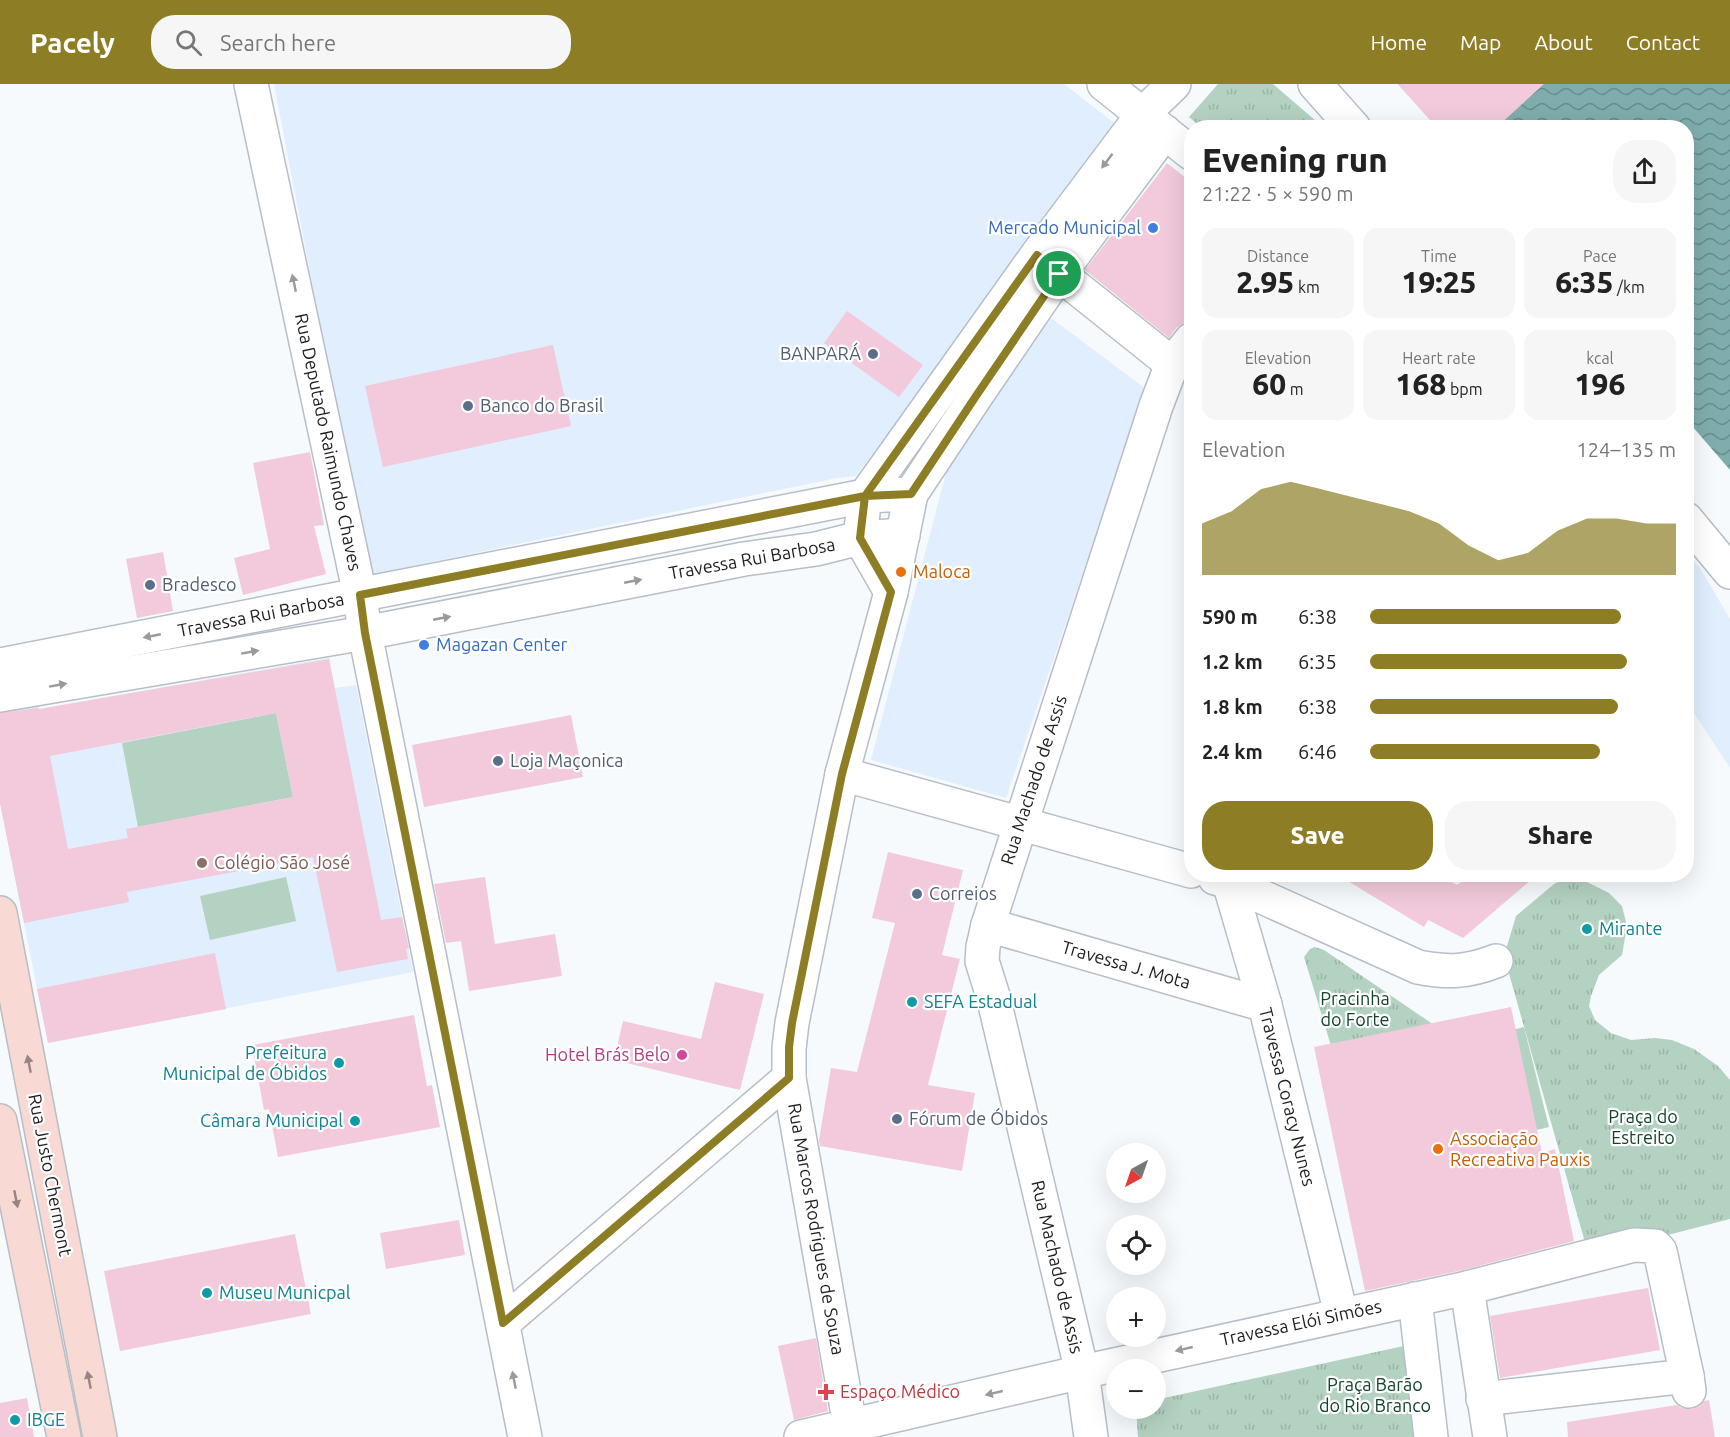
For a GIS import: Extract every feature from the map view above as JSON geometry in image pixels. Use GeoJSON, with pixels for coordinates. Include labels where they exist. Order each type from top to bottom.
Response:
{"type":"FeatureCollection","features":[{"type":"Feature","properties":{"kind":"street","name":"Rua Deputado Raimundo Chaves"},"geometry":{"type":"LineString","coordinates":[[251,84],[360,595],[365,633],[525,1437]]}},
{"type":"Feature","properties":{"kind":"street"},"geometry":{"type":"LineString","coordinates":[[1104,84],[1184,147]]}},
{"type":"Feature","properties":{"kind":"street"},"geometry":{"type":"LineString","coordinates":[[891,592],[860,538],[865,496],[1048,265],[1154,123],[1174,84]]}},
{"type":"Feature","properties":{"kind":"street"},"geometry":{"type":"LineString","coordinates":[[1315,84],[1347,120]]}},
{"type":"Feature","properties":{"kind":"street"},"geometry":{"type":"LineString","coordinates":[[1048,265],[1182,352]]}},
{"type":"Feature","properties":{"kind":"street"},"geometry":{"type":"LineString","coordinates":[[911,494],[976,396],[1048,265]]}},
{"type":"Feature","properties":{"kind":"street","name":"Rua Machado de Assis"},"geometry":{"type":"LineString","coordinates":[[1091,1437],[1082,1372],[993,996],[982,961],[983,947],[1020,823],[1156,406],[1182,352]]}},
{"type":"Feature","properties":{"kind":"street","name":"Travessa Rui Barbosa"},"geometry":{"type":"LineString","coordinates":[[0,665],[865,496],[911,494]]}},
{"type":"Feature","properties":{"kind":"street","name":"Rua Marcos Rodrigues de Souza"},"geometry":{"type":"LineString","coordinates":[[852,1432],[789,1078],[789,1047],[842,774],[891,592],[911,494]]}},
{"type":"Feature","properties":{"kind":"street"},"geometry":{"type":"LineString","coordinates":[[1694,529],[1730,572]]}},
{"type":"Feature","properties":{"kind":"street","name":"Travessa Rui Barbosa"},"geometry":{"type":"LineString","coordinates":[[0,695],[365,633],[744,560],[816,549],[860,538],[903,535]]}},
{"type":"Feature","properties":{"kind":"street"},"geometry":{"type":"LineString","coordinates":[[842,774],[1184,869]]}},
{"type":"Feature","properties":{"kind":"street","name":"Travessa Coracy Nunes"},"geometry":{"type":"LineString","coordinates":[[1218,882],[1265,1005],[1341,1314]]}},
{"type":"Feature","properties":{"kind":"street"},"geometry":{"type":"LineString","coordinates":[[1225,882],[1419,967],[1458,971],[1470,970],[1496,961]]}},
{"type":"Feature","properties":{"kind":"street","name":"Rua Justo Chermont"},"geometry":{"type":"LineString","coordinates":[[0,913],[100,1437]]}},
{"type":"Feature","properties":{"kind":"street","name":"Travessa J. Mota"},"geometry":{"type":"LineString","coordinates":[[988,926],[1265,1005]]}},
{"type":"Feature","properties":{"kind":"street"},"geometry":{"type":"LineString","coordinates":[[503,1323],[789,1078]]}},
{"type":"Feature","properties":{"kind":"street","name":"Rua Justo Chermont"},"geometry":{"type":"LineString","coordinates":[[0,1121],[64,1437]]}},
{"type":"Feature","properties":{"kind":"street","name":"Travessa Elói Simões"},"geometry":{"type":"LineString","coordinates":[[801,1437],[852,1432],[1082,1372],[1467,1288],[1634,1245],[1655,1246],[1660,1251],[1688,1383],[1483,1399]]}},
{"type":"Feature","properties":{"kind":"street"},"geometry":{"type":"LineString","coordinates":[[1467,1288],[1490,1437]]}},
{"type":"Feature","properties":{"kind":"street"},"geometry":{"type":"LineString","coordinates":[[1415,1299],[1431,1437]]}},
{"type":"Feature","properties":{"kind":"shaded area"},"geometry":{"type":"Polygon","coordinates":[[[274,84],[1064,84],[1118,126],[856,476],[837,478],[368,575],[274,84]]]}},
{"type":"Feature","properties":{"kind":"shaded area"},"geometry":{"type":"Polygon","coordinates":[[[1051,318],[1146,389],[1006,798],[871,760],[947,469],[1051,318]]]}},
{"type":"Feature","properties":{"kind":"shaded area"},"geometry":{"type":"Polygon","coordinates":[[[1694,562],[1700,568],[1730,619],[1730,768],[1694,713],[1694,562]]]}},
{"type":"Feature","properties":{"kind":"shaded area","name":"Colégio São José"},"geometry":{"type":"Polygon","coordinates":[[[329,658],[335,688],[356,685],[413,972],[48,1043],[0,803],[0,702],[36,695],[39,709],[329,658]]]}},
{"type":"Feature","properties":{"kind":"green space"},"geometry":{"type":"Polygon","coordinates":[[[1218,84],[1273,84],[1315,120],[1193,120],[1189,117],[1218,84]]]}},
{"type":"Feature","properties":{"kind":"green space"},"geometry":{"type":"Polygon","coordinates":[[[276,713],[293,797],[138,827],[122,743],[276,713]]]}},
{"type":"Feature","properties":{"kind":"green space"},"geometry":{"type":"Polygon","coordinates":[[[286,877],[296,921],[210,940],[200,896],[286,877]]]}},
{"type":"Feature","properties":{"kind":"green space","name":"Praça do Estreito"},"geometry":{"type":"Polygon","coordinates":[[[1587,882],[1609,893],[1622,906],[1627,926],[1622,955],[1599,975],[1589,1006],[1595,1020],[1611,1033],[1631,1040],[1655,1038],[1672,1040],[1694,1049],[1718,1066],[1730,1080],[1730,1219],[1588,1253],[1504,956],[1516,916],[1554,884],[1587,882]]]}},
{"type":"Feature","properties":{"kind":"green space","name":"Pracinha do Forte"},"geometry":{"type":"Polygon","coordinates":[[[1315,947],[1324,950],[1437,1027],[1332,1049],[1304,957],[1310,949],[1315,947]]]}},
{"type":"Feature","properties":{"kind":"green space"},"geometry":{"type":"Polygon","coordinates":[[[1524,1027],[1549,1127],[1491,1141],[1466,1042],[1524,1027]]]}},
{"type":"Feature","properties":{"kind":"green space","name":"Praça Barão do Rio Branco"},"geometry":{"type":"Polygon","coordinates":[[[1413,1344],[1425,1437],[1138,1437],[1137,1419],[1166,1419],[1166,1398],[1413,1344]]]}},
{"type":"Feature","properties":{"kind":"water"},"geometry":{"type":"Polygon","coordinates":[[[1398,84],[1730,84],[1730,470],[1694,428],[1694,120],[1431,120],[1398,84]]]}},
{"type":"Feature","properties":{"kind":"building"},"geometry":{"type":"Polygon","coordinates":[[[1398,84],[1544,84],[1505,120],[1430,120],[1398,84]]]}},
{"type":"Feature","properties":{"kind":"building","name":"Mercado Municipal"},"geometry":{"type":"Polygon","coordinates":[[[1167,163],[1184,176],[1184,323],[1176,328],[1169,338],[1085,270],[1167,163]]]}},
{"type":"Feature","properties":{"kind":"building","name":"BANPARÁ"},"geometry":{"type":"Polygon","coordinates":[[[847,311],[923,365],[899,397],[824,343],[847,311]]]}},
{"type":"Feature","properties":{"kind":"building","name":"Banco do Brasil"},"geometry":{"type":"Polygon","coordinates":[[[553,345],[571,426],[383,467],[365,386],[553,345]]]}},
{"type":"Feature","properties":{"kind":"building"},"geometry":{"type":"Polygon","coordinates":[[[310,452],[324,525],[314,526],[326,574],[243,595],[234,558],[270,549],[253,463],[310,452]]]}},
{"type":"Feature","properties":{"kind":"building","name":"Bradesco"},"geometry":{"type":"Polygon","coordinates":[[[163,552],[173,611],[137,618],[126,559],[163,552]]]}},
{"type":"Feature","properties":{"kind":"building"},"geometry":{"type":"Polygon","coordinates":[[[329,659],[381,920],[402,917],[409,948],[406,949],[408,959],[337,972],[313,857],[127,892],[129,902],[24,923],[0,803],[0,713],[39,709],[329,659]],[[276,713],[50,756],[68,849],[128,838],[126,829],[293,797],[276,713]]]}},
{"type":"Feature","properties":{"kind":"building","name":"Loja Maçonica"},"geometry":{"type":"Polygon","coordinates":[[[571,715],[583,777],[424,807],[412,745],[571,715]]]}},
{"type":"Feature","properties":{"kind":"building"},"geometry":{"type":"Polygon","coordinates":[[[888,852],[963,870],[942,955],[960,959],[928,1085],[975,1093],[962,1171],[820,1146],[819,1140],[831,1068],[857,1072],[895,923],[872,918],[888,852]]]}},
{"type":"Feature","properties":{"kind":"building"},"geometry":{"type":"Polygon","coordinates":[[[485,877],[495,944],[555,934],[562,976],[469,991],[461,941],[446,943],[434,884],[485,877]]]}},
{"type":"Feature","properties":{"kind":"building"},"geometry":{"type":"Polygon","coordinates":[[[1349,882],[1452,882],[1457,885],[1461,882],[1529,882],[1463,938],[1428,920],[1424,927],[1349,882]]]}},
{"type":"Feature","properties":{"kind":"building"},"geometry":{"type":"Polygon","coordinates":[[[215,953],[226,1009],[48,1043],[37,989],[215,953]]]}},
{"type":"Feature","properties":{"kind":"building","name":"Hotel Brás Belo"},"geometry":{"type":"Polygon","coordinates":[[[715,982],[764,994],[740,1090],[614,1060],[623,1021],[701,1039],[715,982]]]}},
{"type":"Feature","properties":{"kind":"building","name":"Associação Recreativa Pauxis"},"geometry":{"type":"Polygon","coordinates":[[[1511,1007],[1542,1153],[1555,1149],[1574,1241],[1463,1270],[1365,1291],[1314,1047],[1511,1007]]]}},
{"type":"Feature","properties":{"kind":"building"},"geometry":{"type":"Polygon","coordinates":[[[414,1015],[427,1086],[432,1085],[440,1127],[278,1157],[269,1109],[264,1110],[252,1045],[414,1015]]]}},
{"type":"Feature","properties":{"kind":"building"},"geometry":{"type":"Polygon","coordinates":[[[459,1220],[465,1255],[386,1269],[380,1233],[459,1220]]]}},
{"type":"Feature","properties":{"kind":"building","name":"Museu Municpal"},"geometry":{"type":"Polygon","coordinates":[[[295,1234],[311,1314],[120,1351],[104,1271],[295,1234]]]}},
{"type":"Feature","properties":{"kind":"building"},"geometry":{"type":"Polygon","coordinates":[[[1648,1288],[1660,1350],[1500,1378],[1490,1316],[1648,1288]]]}},
{"type":"Feature","properties":{"kind":"building"},"geometry":{"type":"Polygon","coordinates":[[[816,1338],[828,1411],[794,1420],[778,1346],[816,1338]]]}},
{"type":"Feature","properties":{"kind":"building","name":"IBGE"},"geometry":{"type":"Polygon","coordinates":[[[27,1398],[34,1437],[0,1437],[0,1403],[27,1398]]]}},
{"type":"Feature","properties":{"kind":"building"},"geometry":{"type":"Polygon","coordinates":[[[1709,1400],[1715,1437],[1568,1437],[1567,1422],[1677,1405],[1692,1409],[1709,1400]]]}},
{"type":"Feature","properties":{"kind":"place","name":"Mercado Municipal"},"geometry":{"type":"Point","coordinates":[1153,228]}},
{"type":"Feature","properties":{"kind":"place","name":"BANPARÁ"},"geometry":{"type":"Point","coordinates":[873,354]}},
{"type":"Feature","properties":{"kind":"place","name":"Banco do Brasil"},"geometry":{"type":"Point","coordinates":[468,406]}},
{"type":"Feature","properties":{"kind":"place","name":"Maloca"},"geometry":{"type":"Point","coordinates":[901,572]}},
{"type":"Feature","properties":{"kind":"place","name":"Bradesco"},"geometry":{"type":"Point","coordinates":[150,585]}},
{"type":"Feature","properties":{"kind":"place","name":"Magazan Center"},"geometry":{"type":"Point","coordinates":[424,645]}},
{"type":"Feature","properties":{"kind":"place","name":"Loja Maçonica"},"geometry":{"type":"Point","coordinates":[498,761]}},
{"type":"Feature","properties":{"kind":"place","name":"Colégio São José"},"geometry":{"type":"Point","coordinates":[202,863]}},
{"type":"Feature","properties":{"kind":"place","name":"Correios"},"geometry":{"type":"Point","coordinates":[917,894]}},
{"type":"Feature","properties":{"kind":"place","name":"Mirante"},"geometry":{"type":"Point","coordinates":[1587,929]}},
{"type":"Feature","properties":{"kind":"place","name":"SEFA Estadual"},"geometry":{"type":"Point","coordinates":[912,1002]}},
{"type":"Feature","properties":{"kind":"place","name":"Hotel Brás Belo"},"geometry":{"type":"Point","coordinates":[682,1055]}},
{"type":"Feature","properties":{"kind":"place","name":"Prefeitura Municipal de Óbidos"},"geometry":{"type":"Point","coordinates":[339,1063]}},
{"type":"Feature","properties":{"kind":"place","name":"Fórum de Óbidos"},"geometry":{"type":"Point","coordinates":[897,1119]}},
{"type":"Feature","properties":{"kind":"place","name":"Câmara Municipal"},"geometry":{"type":"Point","coordinates":[355,1121]}},
{"type":"Feature","properties":{"kind":"place","name":"Associação Recreativa Pauxis"},"geometry":{"type":"Point","coordinates":[1438,1149]}},
{"type":"Feature","properties":{"kind":"place","name":"Museu Municpal"},"geometry":{"type":"Point","coordinates":[207,1293]}},
{"type":"Feature","properties":{"kind":"place","name":"Espaço Médico"},"geometry":{"type":"Point","coordinates":[826,1392]}},
{"type":"Feature","properties":{"kind":"place","name":"IBGE"},"geometry":{"type":"Point","coordinates":[15,1420]}},
{"type":"Feature","properties":{"kind":"route"},"geometry":{"type":"LineString","coordinates":[[1059,274],[911,494],[865,496],[360,595],[365,633],[503,1323],[789,1078],[792,1023],[842,774],[891,592],[860,538],[865,496],[1037,255],[1059,274]]}}]}
